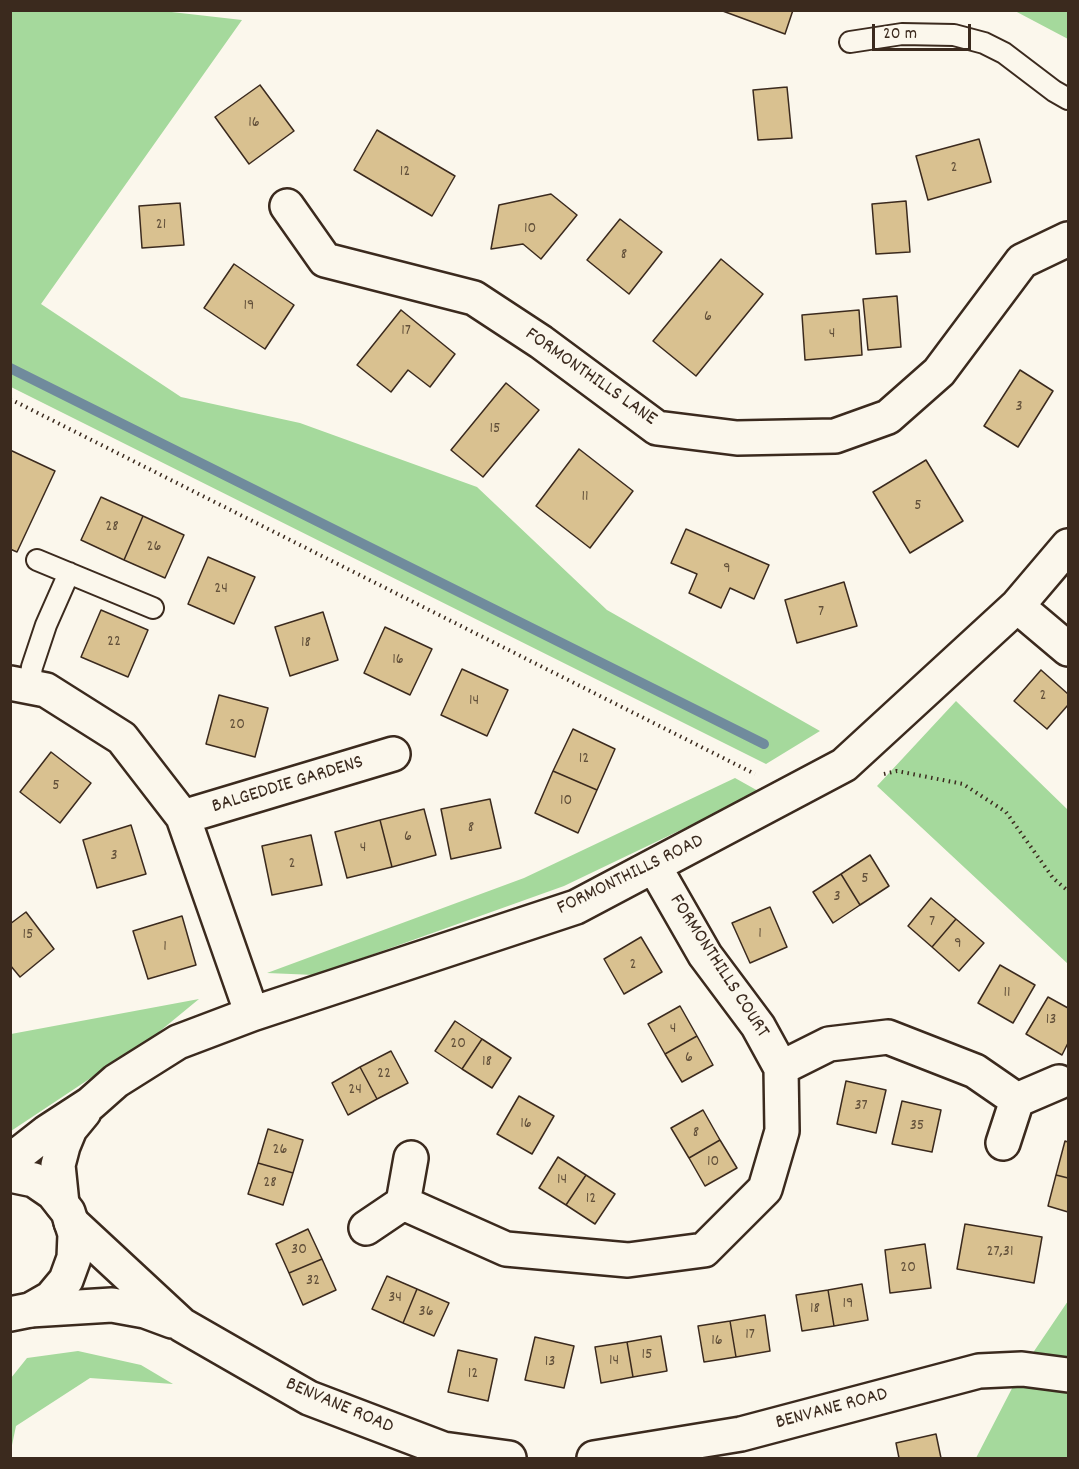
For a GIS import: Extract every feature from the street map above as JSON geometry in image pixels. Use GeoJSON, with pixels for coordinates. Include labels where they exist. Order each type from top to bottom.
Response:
{"type":"FeatureCollection","features":[{"type":"Feature","properties":{"kind":"street","name":"FORMONTHILLS LANE"},"geometry":{"type":"LineString","coordinates":[[287,206],[325,260],[474,298],[541,342],[657,428],[737,438],[835,436],[888,417],[939,372],[978,316],[1022,261],[1068,239]]}},
{"type":"Feature","properties":{"kind":"street","name":"FORMONTHILLS ROAD"},"geometry":{"type":"LineString","coordinates":[[10,1161],[46,1132],[90,1104],[116,1081],[178,1042],[252,1014],[576,907],[844,765],[1017,606],[1068,546]]}},
{"type":"Feature","properties":{"kind":"street"},"geometry":{"type":"LineString","coordinates":[[1017,606],[1068,649]]}},
{"type":"Feature","properties":{"kind":"street"},"geometry":{"type":"LineString","coordinates":[[20,685],[46,690],[122,738],[183,818],[252,1014]]}},
{"type":"Feature","properties":{"kind":"street","name":"BALGEDDIE GARDENS"},"geometry":{"type":"LineString","coordinates":[[183,818],[393,754]]}},
{"type":"Feature","properties":{"kind":"street","name":"FORMONTHILLS COURT"},"geometry":{"type":"LineString","coordinates":[[404,1203],[506,1249],[628,1260],[704,1250],[765,1189],[782,1131],[781,1068],[758,1026],[705,955],[654,866]]}},
{"type":"Feature","properties":{"kind":"street"},"geometry":{"type":"LineString","coordinates":[[781,1068],[829,1044],[888,1037],[975,1071],[1017,1100]]}},
{"type":"Feature","properties":{"kind":"street"},"geometry":{"type":"LineString","coordinates":[[1003,1143],[1017,1100],[1059,1082]]}},
{"type":"Feature","properties":{"kind":"street","name":"FORMONTHILLS ROAD"},"geometry":{"type":"LineString","coordinates":[[18,1315],[51,1298],[66,1280],[74,1258],[75,1234],[66,1213],[58,1165],[70,1129],[90,1104]]}},
{"type":"Feature","properties":{"kind":"street"},"geometry":{"type":"LineString","coordinates":[[366,1227],[404,1203],[411,1158]]}},
{"type":"Feature","properties":{"kind":"street","name":"BENVANE ROAD"},"geometry":{"type":"LineString","coordinates":[[10,1175],[34,1180],[53,1193],[66,1213],[182,1325]]}},
{"type":"Feature","properties":{"kind":"street","name":"BENVANE ROAD"},"geometry":{"type":"LineString","coordinates":[[18,1315],[112,1305],[146,1311],[182,1325],[309,1398],[442,1454],[509,1458]]}},
{"type":"Feature","properties":{"kind":"street","name":"BENVANE ROAD"},"geometry":{"type":"LineString","coordinates":[[594,1458],[741,1434],[979,1371],[1022,1369],[1068,1376]]}},
{"type":"Feature","properties":{"kind":"lane"},"geometry":{"type":"LineString","coordinates":[[850,42],[902,34],[954,35],[984,43],[1004,53],[1068,99]]}},
{"type":"Feature","properties":{"kind":"lane"},"geometry":{"type":"LineString","coordinates":[[37,560],[153,608]]}},
{"type":"Feature","properties":{"kind":"lane"},"geometry":{"type":"LineString","coordinates":[[20,685],[32,667],[46,626],[69,573]]}},
{"type":"Feature","properties":{"kind":"path"},"geometry":{"type":"LineString","coordinates":[[10,399],[773,784],[789,795]]}},
{"type":"Feature","properties":{"kind":"path"},"geometry":{"type":"LineString","coordinates":[[876,776],[897,771],[963,784],[1006,812],[1053,878],[1068,891]]}},
{"type":"Feature","properties":{"kind":"green space"},"geometry":{"type":"Polygon","coordinates":[[[11,11],[163,11],[242,20],[41,304],[181,397],[300,423],[477,487],[607,610],[820,731],[766,764],[11,387],[11,11]]]}},
{"type":"Feature","properties":{"kind":"green space"},"geometry":{"type":"Polygon","coordinates":[[[1015,11],[1068,11],[1068,39],[1015,11]]]}},
{"type":"Feature","properties":{"kind":"green space"},"geometry":{"type":"Polygon","coordinates":[[[956,701],[1068,810],[1068,964],[877,786],[956,701]]]}},
{"type":"Feature","properties":{"kind":"green space"},"geometry":{"type":"Polygon","coordinates":[[[735,778],[760,792],[564,886],[315,975],[267,973],[524,878],[735,778]]]}},
{"type":"Feature","properties":{"kind":"green space"},"geometry":{"type":"Polygon","coordinates":[[[199,999],[154,1036],[11,1131],[11,1034],[199,999]]]}},
{"type":"Feature","properties":{"kind":"green space"},"geometry":{"type":"Polygon","coordinates":[[[1068,1301],[1068,1458],[976,1458],[1022,1369],[1068,1301]]]}},
{"type":"Feature","properties":{"kind":"green space"},"geometry":{"type":"Polygon","coordinates":[[[78,1351],[141,1365],[173,1384],[90,1378],[16,1426],[11,1450],[11,1378],[27,1358],[78,1351]]]}},
{"type":"Feature","properties":{"kind":"building"},"geometry":{"type":"Polygon","coordinates":[[[720,10],[793,10],[785,34],[720,10]]]}},
{"type":"Feature","properties":{"kind":"building"},"geometry":{"type":"Polygon","coordinates":[[[260,85],[294,131],[249,164],[215,117],[260,85]]]}},
{"type":"Feature","properties":{"kind":"building"},"geometry":{"type":"Polygon","coordinates":[[[787,87],[792,138],[758,140],[753,90],[787,87]]]}},
{"type":"Feature","properties":{"kind":"building"},"geometry":{"type":"Polygon","coordinates":[[[377,130],[455,176],[432,216],[354,170],[377,130]]]}},
{"type":"Feature","properties":{"kind":"building"},"geometry":{"type":"Polygon","coordinates":[[[979,139],[991,182],[928,200],[916,156],[979,139]]]}},
{"type":"Feature","properties":{"kind":"building"},"geometry":{"type":"Polygon","coordinates":[[[551,194],[577,215],[541,259],[523,244],[491,249],[499,205],[551,194]]]}},
{"type":"Feature","properties":{"kind":"building"},"geometry":{"type":"Polygon","coordinates":[[[906,201],[910,252],[876,254],[872,204],[906,201]]]}},
{"type":"Feature","properties":{"kind":"building"},"geometry":{"type":"Polygon","coordinates":[[[180,203],[184,245],[142,248],[139,206],[180,203]]]}},
{"type":"Feature","properties":{"kind":"building"},"geometry":{"type":"Polygon","coordinates":[[[620,219],[662,252],[629,294],[587,260],[620,219]]]}},
{"type":"Feature","properties":{"kind":"building"},"geometry":{"type":"Polygon","coordinates":[[[721,259],[763,294],[696,376],[653,341],[721,259]]]}},
{"type":"Feature","properties":{"kind":"building"},"geometry":{"type":"Polygon","coordinates":[[[234,264],[294,305],[265,349],[204,308],[234,264]]]}},
{"type":"Feature","properties":{"kind":"building"},"geometry":{"type":"Polygon","coordinates":[[[897,296],[901,347],[868,350],[863,299],[897,296]]]}},
{"type":"Feature","properties":{"kind":"building"},"geometry":{"type":"Polygon","coordinates":[[[401,310],[455,354],[430,387],[408,370],[391,392],[357,365],[401,310]]]}},
{"type":"Feature","properties":{"kind":"building"},"geometry":{"type":"Polygon","coordinates":[[[859,310],[862,355],[805,360],[802,315],[859,310]]]}},
{"type":"Feature","properties":{"kind":"building"},"geometry":{"type":"Polygon","coordinates":[[[1020,370],[1053,391],[1018,447],[984,426],[1020,370]]]}},
{"type":"Feature","properties":{"kind":"building"},"geometry":{"type":"Polygon","coordinates":[[[506,383],[539,410],[483,477],[451,450],[506,383]]]}},
{"type":"Feature","properties":{"kind":"building"},"geometry":{"type":"Polygon","coordinates":[[[579,449],[633,491],[590,548],[536,506],[579,449]]]}},
{"type":"Feature","properties":{"kind":"building"},"geometry":{"type":"Polygon","coordinates":[[[10,450],[55,471],[17,552],[10,549],[10,450]]]}},
{"type":"Feature","properties":{"kind":"building"},"geometry":{"type":"Polygon","coordinates":[[[926,460],[963,521],[910,553],[873,492],[926,460]]]}},
{"type":"Feature","properties":{"kind":"building"},"geometry":{"type":"Polygon","coordinates":[[[101,497],[143,516],[124,560],[81,540],[101,497]]]}},
{"type":"Feature","properties":{"kind":"building"},"geometry":{"type":"Polygon","coordinates":[[[143,516],[184,535],[165,578],[124,560],[143,516]]]}},
{"type":"Feature","properties":{"kind":"building"},"geometry":{"type":"Polygon","coordinates":[[[686,529],[769,565],[754,599],[730,588],[721,608],[689,593],[697,574],[671,563],[686,529]]]}},
{"type":"Feature","properties":{"kind":"building"},"geometry":{"type":"Polygon","coordinates":[[[208,557],[255,577],[234,624],[188,604],[208,557]]]}},
{"type":"Feature","properties":{"kind":"building"},"geometry":{"type":"Polygon","coordinates":[[[844,582],[857,626],[797,643],[785,600],[844,582]]]}},
{"type":"Feature","properties":{"kind":"building"},"geometry":{"type":"Polygon","coordinates":[[[101,610],[148,630],[128,677],[81,657],[101,610]]]}},
{"type":"Feature","properties":{"kind":"building"},"geometry":{"type":"Polygon","coordinates":[[[323,612],[338,660],[290,676],[275,627],[323,612]]]}},
{"type":"Feature","properties":{"kind":"building"},"geometry":{"type":"Polygon","coordinates":[[[385,627],[432,649],[410,695],[364,673],[385,627]]]}},
{"type":"Feature","properties":{"kind":"building"},"geometry":{"type":"Polygon","coordinates":[[[462,669],[508,690],[487,736],[441,715],[462,669]]]}},
{"type":"Feature","properties":{"kind":"building"},"geometry":{"type":"Polygon","coordinates":[[[1041,670],[1068,694],[1068,705],[1047,729],[1014,701],[1041,670]]]}},
{"type":"Feature","properties":{"kind":"building"},"geometry":{"type":"Polygon","coordinates":[[[219,695],[268,708],[255,757],[206,744],[219,695]]]}},
{"type":"Feature","properties":{"kind":"building"},"geometry":{"type":"Polygon","coordinates":[[[573,729],[615,749],[597,790],[553,771],[573,729]]]}},
{"type":"Feature","properties":{"kind":"building"},"geometry":{"type":"Polygon","coordinates":[[[51,752],[91,783],[60,823],[20,792],[51,752]]]}},
{"type":"Feature","properties":{"kind":"building"},"geometry":{"type":"Polygon","coordinates":[[[553,771],[597,790],[578,833],[535,813],[553,771]]]}},
{"type":"Feature","properties":{"kind":"building"},"geometry":{"type":"Polygon","coordinates":[[[490,799],[501,848],[451,859],[441,809],[490,799]]]}},
{"type":"Feature","properties":{"kind":"building"},"geometry":{"type":"Polygon","coordinates":[[[424,809],[436,855],[392,867],[380,820],[424,809]]]}},
{"type":"Feature","properties":{"kind":"building"},"geometry":{"type":"Polygon","coordinates":[[[380,820],[392,867],[347,878],[335,832],[380,820]]]}},
{"type":"Feature","properties":{"kind":"building"},"geometry":{"type":"Polygon","coordinates":[[[131,825],[146,874],[97,888],[83,840],[131,825]]]}},
{"type":"Feature","properties":{"kind":"building"},"geometry":{"type":"Polygon","coordinates":[[[311,835],[322,885],[272,895],[262,846],[311,835]]]}},
{"type":"Feature","properties":{"kind":"building"},"geometry":{"type":"Polygon","coordinates":[[[870,855],[889,886],[860,905],[841,874],[870,855]]]}},
{"type":"Feature","properties":{"kind":"building"},"geometry":{"type":"Polygon","coordinates":[[[841,874],[860,905],[833,923],[813,892],[841,874]]]}},
{"type":"Feature","properties":{"kind":"building"},"geometry":{"type":"Polygon","coordinates":[[[931,898],[956,919],[932,947],[908,926],[931,898]]]}},
{"type":"Feature","properties":{"kind":"building"},"geometry":{"type":"Polygon","coordinates":[[[770,907],[787,947],[750,963],[732,923],[770,907]]]}},
{"type":"Feature","properties":{"kind":"building"},"geometry":{"type":"Polygon","coordinates":[[[26,912],[54,949],[20,977],[10,965],[10,924],[26,912]]]}},
{"type":"Feature","properties":{"kind":"building"},"geometry":{"type":"Polygon","coordinates":[[[182,916],[196,965],[148,979],[133,931],[182,916]]]}},
{"type":"Feature","properties":{"kind":"building"},"geometry":{"type":"Polygon","coordinates":[[[956,919],[984,943],[959,971],[932,947],[956,919]]]}},
{"type":"Feature","properties":{"kind":"building"},"geometry":{"type":"Polygon","coordinates":[[[641,937],[662,972],[624,994],[604,959],[641,937]]]}},
{"type":"Feature","properties":{"kind":"building"},"geometry":{"type":"Polygon","coordinates":[[[1000,965],[1035,985],[1013,1023],[978,1003],[1000,965]]]}},
{"type":"Feature","properties":{"kind":"building"},"geometry":{"type":"Polygon","coordinates":[[[1048,997],[1068,1008],[1068,1043],[1062,1055],[1026,1034],[1048,997]]]}},
{"type":"Feature","properties":{"kind":"building"},"geometry":{"type":"Polygon","coordinates":[[[680,1006],[697,1036],[665,1054],[648,1024],[680,1006]]]}},
{"type":"Feature","properties":{"kind":"building"},"geometry":{"type":"Polygon","coordinates":[[[455,1021],[482,1039],[462,1069],[435,1051],[455,1021]]]}},
{"type":"Feature","properties":{"kind":"building"},"geometry":{"type":"Polygon","coordinates":[[[697,1036],[713,1065],[682,1082],[665,1054],[697,1036]]]}},
{"type":"Feature","properties":{"kind":"building"},"geometry":{"type":"Polygon","coordinates":[[[482,1039],[511,1058],[492,1088],[462,1069],[482,1039]]]}},
{"type":"Feature","properties":{"kind":"building"},"geometry":{"type":"Polygon","coordinates":[[[391,1051],[408,1083],[377,1099],[360,1067],[391,1051]]]}},
{"type":"Feature","properties":{"kind":"building"},"geometry":{"type":"Polygon","coordinates":[[[360,1067],[377,1099],[348,1115],[332,1083],[360,1067]]]}},
{"type":"Feature","properties":{"kind":"building"},"geometry":{"type":"Polygon","coordinates":[[[846,1081],[886,1090],[876,1133],[837,1124],[846,1081]]]}},
{"type":"Feature","properties":{"kind":"building"},"geometry":{"type":"Polygon","coordinates":[[[519,1096],[554,1116],[532,1154],[497,1134],[519,1096]]]}},
{"type":"Feature","properties":{"kind":"building"},"geometry":{"type":"Polygon","coordinates":[[[902,1101],[941,1110],[932,1152],[892,1144],[902,1101]]]}},
{"type":"Feature","properties":{"kind":"building"},"geometry":{"type":"Polygon","coordinates":[[[703,1110],[720,1140],[689,1158],[671,1128],[703,1110]]]}},
{"type":"Feature","properties":{"kind":"building"},"geometry":{"type":"Polygon","coordinates":[[[268,1129],[303,1140],[293,1173],[258,1163],[268,1129]]]}},
{"type":"Feature","properties":{"kind":"building"},"geometry":{"type":"Polygon","coordinates":[[[720,1140],[737,1168],[705,1186],[689,1158],[720,1140]]]}},
{"type":"Feature","properties":{"kind":"building"},"geometry":{"type":"Polygon","coordinates":[[[1065,1141],[1068,1142],[1068,1178],[1056,1175],[1065,1141]]]}},
{"type":"Feature","properties":{"kind":"building"},"geometry":{"type":"Polygon","coordinates":[[[558,1157],[586,1175],[566,1205],[539,1188],[558,1157]]]}},
{"type":"Feature","properties":{"kind":"building"},"geometry":{"type":"Polygon","coordinates":[[[258,1163],[293,1173],[283,1205],[248,1194],[258,1163]]]}},
{"type":"Feature","properties":{"kind":"building"},"geometry":{"type":"Polygon","coordinates":[[[586,1175],[615,1194],[595,1224],[566,1205],[586,1175]]]}},
{"type":"Feature","properties":{"kind":"building"},"geometry":{"type":"Polygon","coordinates":[[[1056,1175],[1068,1178],[1068,1212],[1048,1206],[1056,1175]]]}},
{"type":"Feature","properties":{"kind":"building"},"geometry":{"type":"Polygon","coordinates":[[[965,1224],[1042,1237],[1034,1283],[957,1269],[965,1224]]]}},
{"type":"Feature","properties":{"kind":"building"},"geometry":{"type":"Polygon","coordinates":[[[308,1229],[322,1259],[289,1273],[276,1244],[308,1229]]]}},
{"type":"Feature","properties":{"kind":"building"},"geometry":{"type":"Polygon","coordinates":[[[925,1244],[931,1288],[890,1293],[885,1250],[925,1244]]]}},
{"type":"Feature","properties":{"kind":"building"},"geometry":{"type":"Polygon","coordinates":[[[322,1259],[336,1290],[303,1305],[289,1273],[322,1259]]]}},
{"type":"Feature","properties":{"kind":"building"},"geometry":{"type":"Polygon","coordinates":[[[387,1276],[417,1289],[403,1323],[372,1309],[387,1276]]]}},
{"type":"Feature","properties":{"kind":"building"},"geometry":{"type":"Polygon","coordinates":[[[862,1284],[868,1320],[834,1326],[828,1290],[862,1284]]]}},
{"type":"Feature","properties":{"kind":"building"},"geometry":{"type":"Polygon","coordinates":[[[417,1289],[449,1303],[434,1336],[403,1323],[417,1289]]]}},
{"type":"Feature","properties":{"kind":"building"},"geometry":{"type":"Polygon","coordinates":[[[828,1290],[834,1326],[802,1331],[796,1295],[828,1290]]]}},
{"type":"Feature","properties":{"kind":"building"},"geometry":{"type":"Polygon","coordinates":[[[765,1315],[770,1351],[736,1357],[730,1321],[765,1315]]]}},
{"type":"Feature","properties":{"kind":"building"},"geometry":{"type":"Polygon","coordinates":[[[730,1321],[736,1357],[704,1362],[698,1326],[730,1321]]]}},
{"type":"Feature","properties":{"kind":"building"},"geometry":{"type":"Polygon","coordinates":[[[661,1336],[667,1371],[633,1377],[627,1342],[661,1336]]]}},
{"type":"Feature","properties":{"kind":"building"},"geometry":{"type":"Polygon","coordinates":[[[535,1337],[574,1346],[564,1388],[525,1380],[535,1337]]]}},
{"type":"Feature","properties":{"kind":"building"},"geometry":{"type":"Polygon","coordinates":[[[627,1342],[633,1377],[601,1383],[595,1347],[627,1342]]]}},
{"type":"Feature","properties":{"kind":"building"},"geometry":{"type":"Polygon","coordinates":[[[458,1350],[497,1359],[488,1401],[448,1392],[458,1350]]]}},
{"type":"Feature","properties":{"kind":"building"},"geometry":{"type":"Polygon","coordinates":[[[936,1434],[941,1458],[899,1458],[896,1443],[936,1434]]]}},
{"type":"Feature","properties":{"kind":"waterway"},"geometry":{"type":"LineString","coordinates":[[10,368],[764,744]]}}]}
